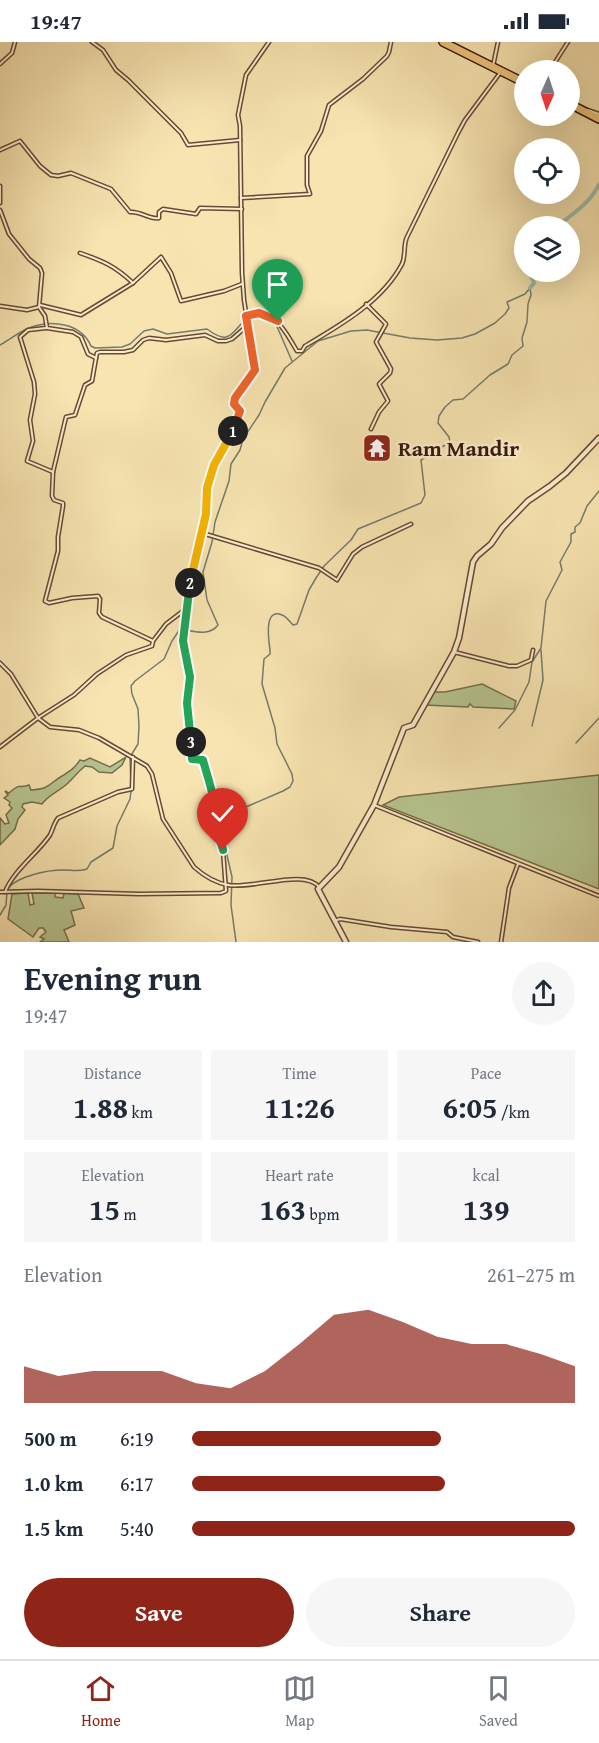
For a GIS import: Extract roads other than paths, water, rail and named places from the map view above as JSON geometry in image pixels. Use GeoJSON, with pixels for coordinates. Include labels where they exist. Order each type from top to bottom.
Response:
{"type":"FeatureCollection","features":[{"type":"Feature","properties":{"kind":"highway"},"geometry":{"type":"LineString","coordinates":[[443,42],[514,77]]}},
{"type":"Feature","properties":{"kind":"highway"},"geometry":{"type":"LineString","coordinates":[[582,110],[599,119]]}},
{"type":"Feature","properties":{"kind":"street"},"geometry":{"type":"LineString","coordinates":[[0,64],[12,53],[15,42]]}},
{"type":"Feature","properties":{"kind":"street"},"geometry":{"type":"LineString","coordinates":[[92,42],[103,50],[116,70],[129,80],[181,133],[188,145],[240,140]]}},
{"type":"Feature","properties":{"kind":"street"},"geometry":{"type":"LineString","coordinates":[[0,892],[139,894],[222,893],[226,891],[223,850],[215,823],[213,796],[203,760],[195,760],[191,756],[187,703],[190,677],[183,641],[187,594],[206,514],[207,488],[214,465],[239,417],[240,411],[234,404],[235,398],[255,370],[242,284],[238,115],[246,75],[269,42]]}},
{"type":"Feature","properties":{"kind":"street"},"geometry":{"type":"LineString","coordinates":[[241,198],[310,194],[307,185],[307,156],[321,131],[329,105],[363,79],[387,56],[391,42]]}},
{"type":"Feature","properties":{"kind":"street"},"geometry":{"type":"LineString","coordinates":[[493,66],[498,42]]}},
{"type":"Feature","properties":{"kind":"street"},"geometry":{"type":"LineString","coordinates":[[556,60],[568,42]]}},
{"type":"Feature","properties":{"kind":"street"},"geometry":{"type":"LineString","coordinates":[[246,316],[259,313],[278,321],[297,351],[302,351],[305,346],[348,321],[383,290],[402,263],[407,237],[465,120],[502,71]]}},
{"type":"Feature","properties":{"kind":"street"},"geometry":{"type":"LineString","coordinates":[[582,110],[591,110],[599,114]]}},
{"type":"Feature","properties":{"kind":"street"},"geometry":{"type":"LineString","coordinates":[[0,150],[20,141],[40,166],[51,175],[75,174],[111,189],[130,212],[139,212],[152,218],[158,219],[159,212],[163,209],[195,214],[200,208],[242,209]]}},
{"type":"Feature","properties":{"kind":"street"},"geometry":{"type":"LineString","coordinates":[[0,186],[0,202]]}},
{"type":"Feature","properties":{"kind":"street"},"geometry":{"type":"LineString","coordinates":[[0,210],[9,234],[29,259],[40,268],[42,273],[39,306],[46,325]]}},
{"type":"Feature","properties":{"kind":"street"},"geometry":{"type":"LineString","coordinates":[[80,253],[96,257],[133,283]]}},
{"type":"Feature","properties":{"kind":"street"},"geometry":{"type":"LineString","coordinates":[[0,306],[27,310],[39,306],[81,315],[133,283],[161,257],[171,273],[181,301],[224,291],[242,284]]}},
{"type":"Feature","properties":{"kind":"street"},"geometry":{"type":"LineString","coordinates":[[366,304],[386,324],[376,339],[376,345],[391,369],[379,384],[388,401],[379,412],[371,429]]}},
{"type":"Feature","properties":{"kind":"street"},"geometry":{"type":"LineString","coordinates":[[53,472],[27,460],[33,441],[30,420],[35,394],[34,382],[20,337],[28,330],[46,325],[74,332],[81,337],[88,354],[96,358]]}},
{"type":"Feature","properties":{"kind":"street"},"geometry":{"type":"LineString","coordinates":[[153,641],[102,617],[99,613],[100,599],[98,596],[72,598],[46,604],[58,551],[63,506],[63,503],[54,500],[52,496],[53,472],[66,417],[75,415],[85,385],[92,381],[97,353],[133,350],[143,340],[149,338],[166,340],[205,335],[218,341],[226,341],[232,339],[247,326]]}},
{"type":"Feature","properties":{"kind":"street"},"geometry":{"type":"LineString","coordinates":[[319,887],[339,867],[374,805],[404,728],[413,724],[454,652],[459,638],[473,562],[528,501],[566,473],[599,438]]}},
{"type":"Feature","properties":{"kind":"street"},"geometry":{"type":"LineString","coordinates":[[202,533],[321,569],[337,580],[352,554],[411,524]]}},
{"type":"Feature","properties":{"kind":"street"},"geometry":{"type":"LineString","coordinates":[[0,747],[38,718],[74,695],[97,674],[126,655],[152,646],[153,641],[166,624],[187,608]]}},
{"type":"Feature","properties":{"kind":"street"},"geometry":{"type":"LineString","coordinates":[[454,652],[517,666],[531,660],[533,650]]}},
{"type":"Feature","properties":{"kind":"street"},"geometry":{"type":"LineString","coordinates":[[0,663],[11,674],[38,718],[50,727],[79,730],[99,738],[147,766],[153,774],[163,819],[194,867],[208,877],[226,885],[246,886],[295,878],[317,883],[319,892],[346,942]]}},
{"type":"Feature","properties":{"kind":"street"},"geometry":{"type":"LineString","coordinates":[[5,893],[12,880],[51,834],[58,818],[118,792],[132,789],[132,757]]}},
{"type":"Feature","properties":{"kind":"street"},"geometry":{"type":"LineString","coordinates":[[374,805],[599,896]]}},
{"type":"Feature","properties":{"kind":"street"},"geometry":{"type":"LineString","coordinates":[[501,942],[508,888],[518,864]]}},
{"type":"Feature","properties":{"kind":"street"},"geometry":{"type":"LineString","coordinates":[[334,921],[340,918],[391,927],[449,932],[453,937],[478,942]]}},
{"type":"Feature","properties":{"kind":"waterway"},"geometry":{"type":"LineString","coordinates":[[570,216],[586,202],[599,184]]}},
{"type":"Feature","properties":{"kind":"waterway"},"geometry":{"type":"LineString","coordinates":[[530,288],[534,282]]}},
{"type":"Feature","properties":{"kind":"waterway"},"geometry":{"type":"LineString","coordinates":[[131,786],[130,757],[138,744],[139,726],[138,709],[131,686],[164,659],[180,629],[205,632],[218,625],[207,600],[203,572],[215,522],[229,481],[231,464],[285,368],[318,341],[351,331],[367,330],[410,338],[437,340],[462,338],[475,334],[495,323],[509,308],[507,302],[525,294],[530,288]]}},
{"type":"Feature","properties":{"kind":"waterway"},"geometry":{"type":"LineString","coordinates":[[236,942],[231,905],[232,877],[217,812],[221,806],[233,811],[239,810],[283,791],[290,787],[293,781],[292,774],[277,744],[275,728],[262,684],[264,659],[270,654],[268,633],[270,620],[276,614],[282,615],[293,625],[297,624],[309,590],[316,578],[324,566],[351,540],[358,529],[421,503],[425,495],[421,460],[450,442],[449,437],[438,423],[439,416],[453,400],[463,399],[490,375],[508,364],[512,355],[523,346],[522,338],[527,322],[530,288]]}},
{"type":"Feature","properties":{"kind":"waterway"},"geometry":{"type":"LineString","coordinates":[[0,345],[25,330],[47,324],[73,328],[95,348],[122,347],[130,344],[144,331],[153,329],[167,334],[207,329],[221,337],[226,337],[248,317],[257,317],[275,322],[292,361]]}},
{"type":"Feature","properties":{"kind":"waterway"},"geometry":{"type":"LineString","coordinates":[[499,728],[515,710],[529,682],[532,662],[541,648],[546,601],[562,570],[560,562],[571,542],[571,534],[575,532],[575,527],[580,523],[587,506],[599,491]]}},
{"type":"Feature","properties":{"kind":"waterway"},"geometry":{"type":"LineString","coordinates":[[532,726],[543,680],[541,650]]}},
{"type":"Feature","properties":{"kind":"waterway"},"geometry":{"type":"LineString","coordinates":[[576,743],[599,718]]}},
{"type":"Feature","properties":{"kind":"waterway"},"geometry":{"type":"LineString","coordinates":[[8,888],[19,880],[41,873],[87,869],[91,862],[113,848],[117,826],[130,799],[131,791]]}},
{"type":"Feature","properties":{"kind":"waterway"},"geometry":{"type":"LineString","coordinates":[[0,915],[6,905],[7,892]]}},
{"type":"Feature","properties":{"kind":"place","name":"Ram Mandir"},"geometry":{"type":"Point","coordinates":[377,448]}}]}
